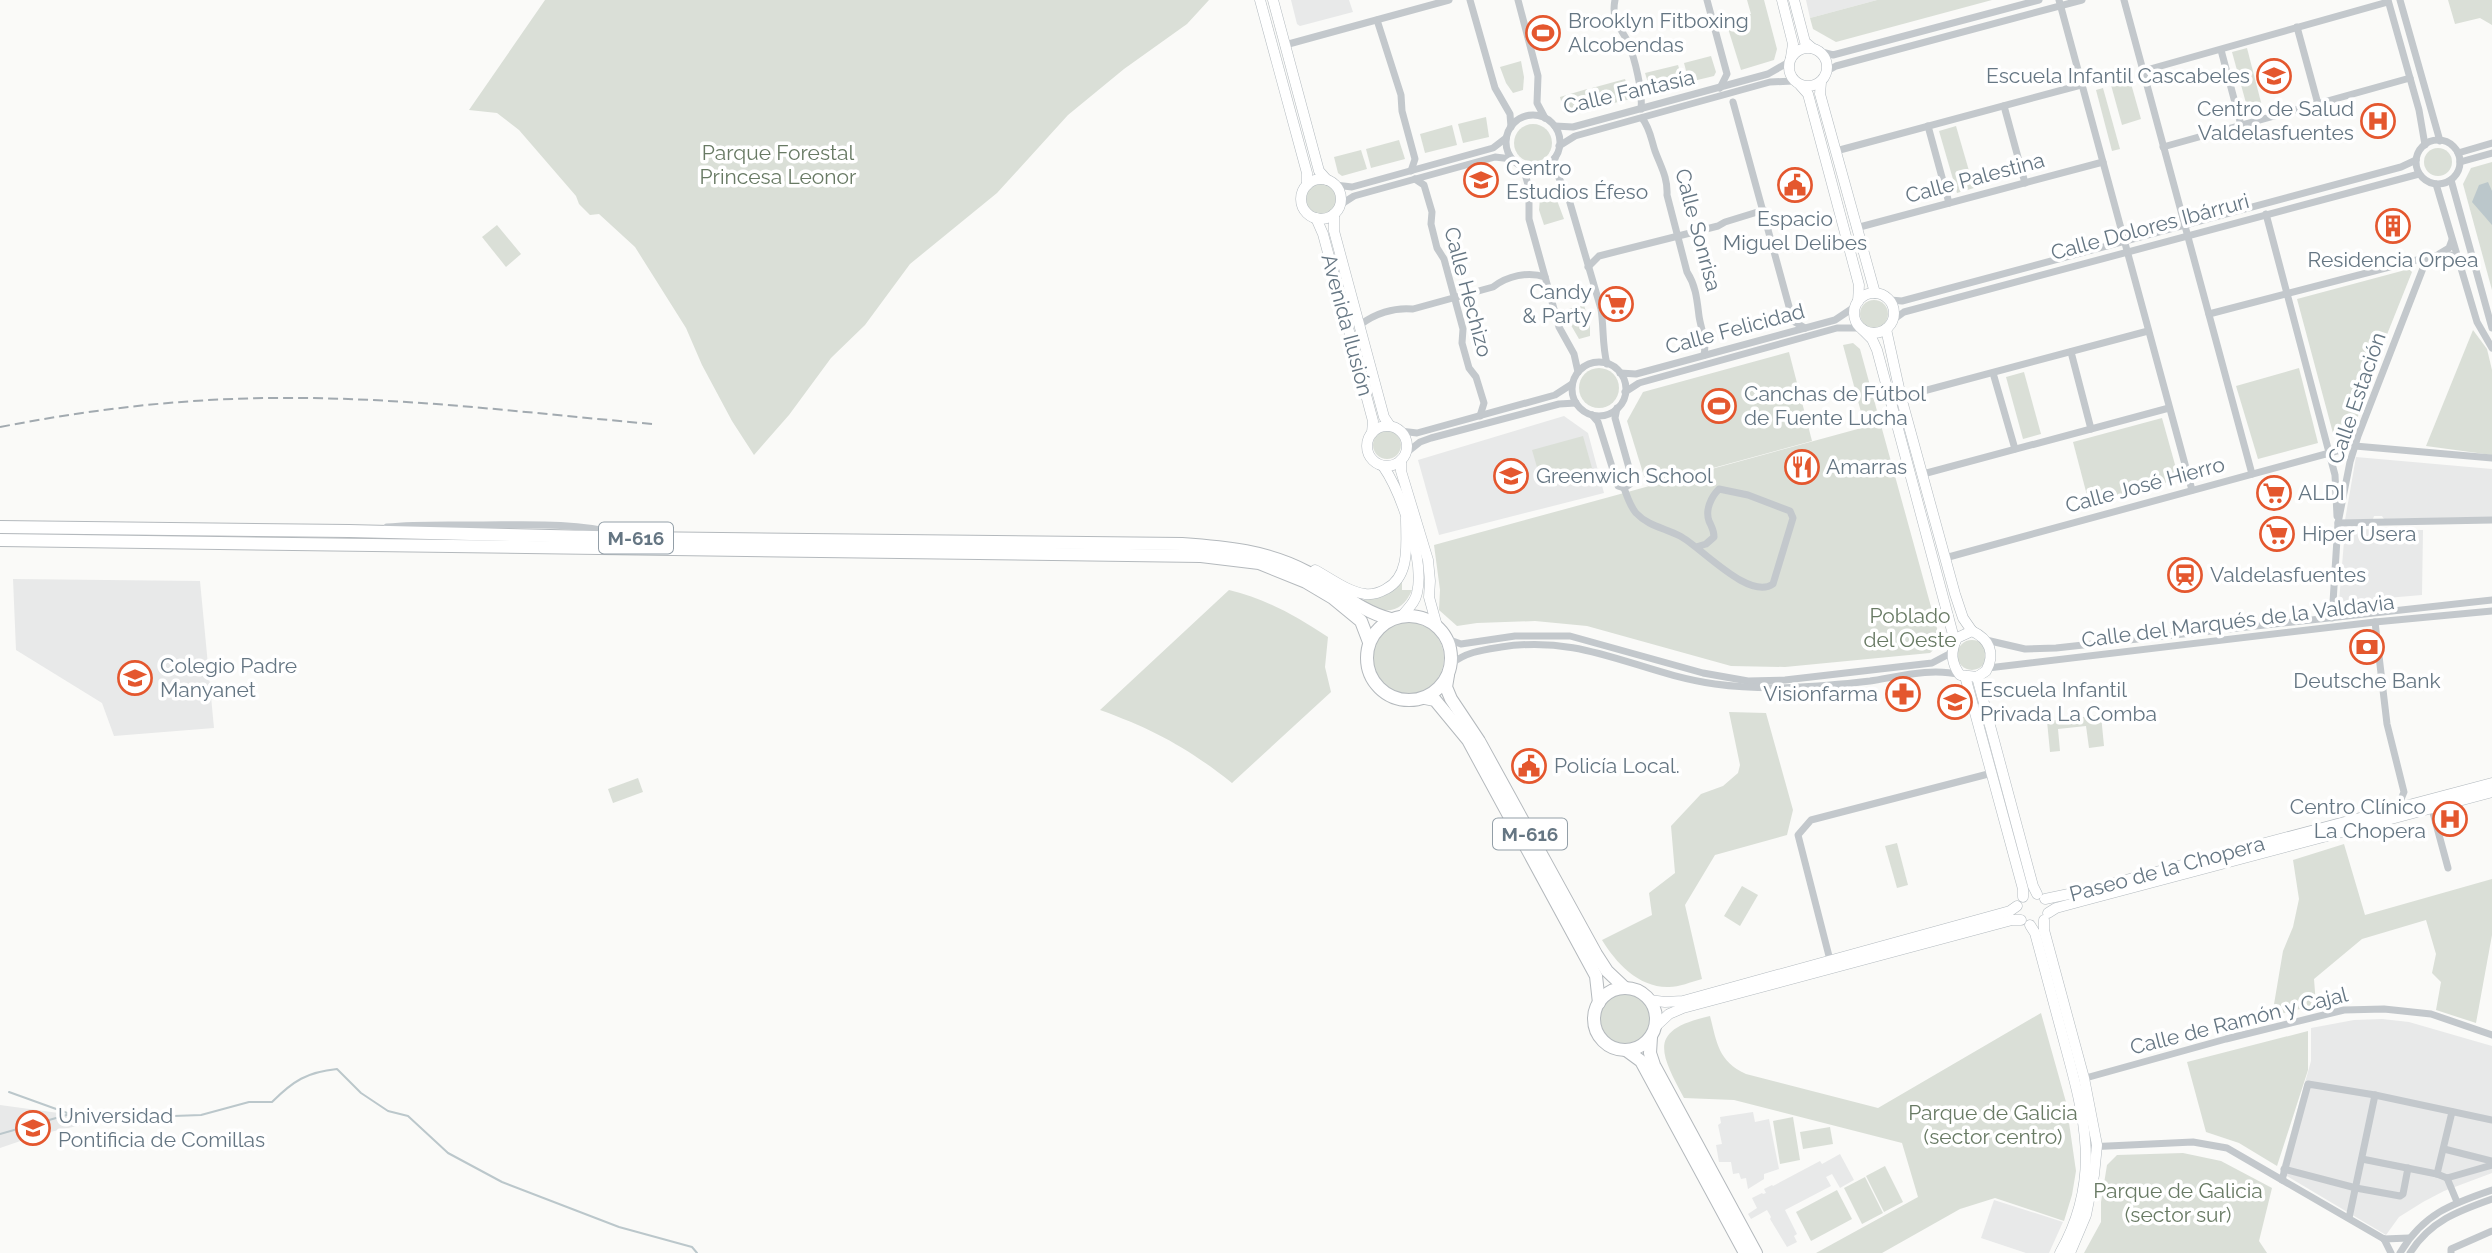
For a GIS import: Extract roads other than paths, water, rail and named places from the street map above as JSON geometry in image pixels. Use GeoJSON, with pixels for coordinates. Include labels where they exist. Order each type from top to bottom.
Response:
{"type":"FeatureCollection","features":[{"type":"Feature","properties":{"kind":"highway","name":"M-616"},"geometry":{"type":"LineString","coordinates":[[0,527],[1182,544],[1231,548],[1271,556],[1307,572],[1371,614],[1396,617],[1414,615],[1437,625],[1447,639],[1451,651],[1446,687],[1451,699],[1479,741],[1606,971],[1625,988],[1643,993],[1649,1000]]}},
{"type":"Feature","properties":{"kind":"highway","name":"M-616"},"geometry":{"type":"LineString","coordinates":[[0,540],[1201,555],[1259,563],[1306,582],[1333,598],[1361,621],[1369,642],[1367,670],[1384,693],[1411,701],[1425,698],[1435,700],[1468,740],[1596,976],[1599,1003],[1594,1021],[1601,1038],[1608,1045],[1626,1050],[1641,1061],[1745,1253]]}},
{"type":"Feature","properties":{"kind":"highway"},"geometry":{"type":"LineString","coordinates":[[1369,642],[1374,633],[1396,617]]}},
{"type":"Feature","properties":{"kind":"highway"},"geometry":{"type":"LineString","coordinates":[[1425,698],[1439,688],[1450,669]]}},
{"type":"Feature","properties":{"kind":"highway"},"geometry":{"type":"LineString","coordinates":[[1599,1003],[1615,990],[1625,988]]}},
{"type":"Feature","properties":{"kind":"highway"},"geometry":{"type":"LineString","coordinates":[[1649,1000],[1656,1018],[1650,1053],[1654,1065],[1756,1253]]}},
{"type":"Feature","properties":{"kind":"highway"},"geometry":{"type":"LineString","coordinates":[[1626,1050],[1635,1049],[1653,1032]]}},
{"type":"Feature","properties":{"kind":"main road"},"geometry":{"type":"LineString","coordinates":[[1260,0],[1306,168],[1307,186],[1301,202],[1306,212],[1322,219],[1337,210],[1340,194],[1318,165],[1273,0]]}},
{"type":"Feature","properties":{"kind":"main road"},"geometry":{"type":"LineString","coordinates":[[1782,0],[1793,44],[1790,75],[1808,94],[1859,285],[1854,315],[1877,350],[1953,647],[1954,666],[1963,676],[1992,773],[2021,883],[2020,902],[2026,922],[2035,933],[2080,1079]]}},
{"type":"Feature","properties":{"kind":"main road"},"geometry":{"type":"LineString","coordinates":[[1794,0],[1805,42],[1826,60],[1827,71],[1821,82],[1820,94],[1875,293]]}},
{"type":"Feature","properties":{"kind":"main road"},"geometry":{"type":"LineString","coordinates":[[1790,59],[1804,48],[1815,49]]}},
{"type":"Feature","properties":{"kind":"main road"},"geometry":{"type":"LineString","coordinates":[[1796,83],[1807,87],[1821,82]]}},
{"type":"Feature","properties":{"kind":"main road"},"geometry":{"type":"LineString","coordinates":[[1307,186],[1316,180],[1331,183]]}},
{"type":"Feature","properties":{"kind":"main road","name":"Avenida Ilusión"},"geometry":{"type":"LineString","coordinates":[[1337,210],[1334,231],[1384,416],[1395,428]]}},
{"type":"Feature","properties":{"kind":"main road","name":"Avenida Ilusión"},"geometry":{"type":"LineString","coordinates":[[1316,218],[1323,234],[1371,415],[1372,433]]}},
{"type":"Feature","properties":{"kind":"main road"},"geometry":{"type":"LineString","coordinates":[[1856,304],[1865,295],[1875,293],[1890,300],[1894,310],[1890,324],[1902,397],[1945,558],[1963,618],[1972,631],[1986,640],[1991,654],[1988,668],[1977,677],[1963,676]]}},
{"type":"Feature","properties":{"kind":"main road"},"geometry":{"type":"LineString","coordinates":[[1862,329],[1870,333],[1890,324]]}},
{"type":"Feature","properties":{"kind":"main road"},"geometry":{"type":"LineString","coordinates":[[1396,617],[1413,603],[1419,581],[1415,550],[1395,482],[1383,466],[1369,455],[1367,444],[1372,433],[1383,426],[1395,428],[1406,441],[1401,471],[1428,560],[1429,597],[1437,625]]}},
{"type":"Feature","properties":{"kind":"main road"},"geometry":{"type":"LineString","coordinates":[[1383,466],[1390,466],[1404,457]]}},
{"type":"Feature","properties":{"kind":"main road"},"geometry":{"type":"LineString","coordinates":[[1271,556],[1294,560],[1362,594],[1374,595],[1392,586],[1403,566],[1406,518]]}},
{"type":"Feature","properties":{"kind":"main road"},"geometry":{"type":"LineString","coordinates":[[1953,647],[1964,633],[1972,631]]}},
{"type":"Feature","properties":{"kind":"main road"},"geometry":{"type":"LineString","coordinates":[[1977,677],[2033,886],[2048,906],[2044,930],[2080,1079],[2092,1146],[2094,1175],[2086,1214],[2070,1253]]}},
{"type":"Feature","properties":{"kind":"main road","name":"Paseo de la Chopera"},"geometry":{"type":"LineString","coordinates":[[2020,902],[2041,896],[2054,899],[2492,783]]}},
{"type":"Feature","properties":{"kind":"main road","name":"Paseo de la Chopera"},"geometry":{"type":"LineString","coordinates":[[2026,922],[2046,917],[2056,908],[2492,793]]}},
{"type":"Feature","properties":{"kind":"main road"},"geometry":{"type":"LineString","coordinates":[[1649,1000],[1683,1001],[2010,911],[2020,902]]}},
{"type":"Feature","properties":{"kind":"main road"},"geometry":{"type":"LineString","coordinates":[[1653,1032],[1669,1014],[1683,1008],[2012,920],[2026,922]]}},
{"type":"Feature","properties":{"kind":"main road"},"geometry":{"type":"LineString","coordinates":[[2060,1253],[2079,1212],[2092,1146]]}},
{"type":"Feature","properties":{"kind":"street"},"geometry":{"type":"LineString","coordinates":[[1286,45],[1449,0]]}},
{"type":"Feature","properties":{"kind":"street"},"geometry":{"type":"LineString","coordinates":[[1470,0],[1495,88],[1510,114],[1511,127]]}},
{"type":"Feature","properties":{"kind":"street"},"geometry":{"type":"LineString","coordinates":[[1518,0],[1538,76],[1537,103],[1559,137],[1554,168],[1568,196],[1601,309],[1607,363]]}},
{"type":"Feature","properties":{"kind":"street"},"geometry":{"type":"LineString","coordinates":[[1615,0],[1613,9],[1618,29],[1628,42],[1643,97],[1641,109]]}},
{"type":"Feature","properties":{"kind":"street"},"geometry":{"type":"LineString","coordinates":[[1707,0],[1727,74],[1721,92],[1733,102],[1793,321],[1805,328]]}},
{"type":"Feature","properties":{"kind":"street"},"geometry":{"type":"LineString","coordinates":[[1815,49],[1833,55],[2039,0]]}},
{"type":"Feature","properties":{"kind":"street"},"geometry":{"type":"LineString","coordinates":[[1827,71],[1836,66],[2060,3],[2082,0]]}},
{"type":"Feature","properties":{"kind":"street"},"geometry":{"type":"LineString","coordinates":[[2124,0],[2252,474]]}},
{"type":"Feature","properties":{"kind":"street"},"geometry":{"type":"LineString","coordinates":[[2400,0],[2440,141]]}},
{"type":"Feature","properties":{"kind":"street"},"geometry":{"type":"LineString","coordinates":[[2143,71],[2388,1],[2410,78],[2425,145]]}},
{"type":"Feature","properties":{"kind":"street"},"geometry":{"type":"LineString","coordinates":[[2060,3],[2192,490]]}},
{"type":"Feature","properties":{"kind":"street","name":"Calle Hechizo"},"geometry":{"type":"LineString","coordinates":[[1377,20],[1401,95],[1402,111],[1415,159],[1413,175],[1424,186],[1432,212],[1431,224],[1437,248],[1444,259],[1463,329],[1462,342],[1469,368],[1476,377],[1484,403],[1480,416]]}},
{"type":"Feature","properties":{"kind":"street"},"geometry":{"type":"LineString","coordinates":[[2297,27],[2318,104]]}},
{"type":"Feature","properties":{"kind":"street"},"geometry":{"type":"LineString","coordinates":[[2221,50],[2241,125]]}},
{"type":"Feature","properties":{"kind":"street","name":"Calle Fantasía"},"geometry":{"type":"LineString","coordinates":[[1742,86],[1768,74],[1790,59]]}},
{"type":"Feature","properties":{"kind":"street"},"geometry":{"type":"LineString","coordinates":[[1727,74],[1742,86],[1733,102]]}},
{"type":"Feature","properties":{"kind":"street"},"geometry":{"type":"LineString","coordinates":[[2164,147],[2410,78]]}},
{"type":"Feature","properties":{"kind":"street","name":"Calle Fantasía"},"geometry":{"type":"LineString","coordinates":[[1559,146],[1575,136],[1742,86],[1778,81],[1796,83]]}},
{"type":"Feature","properties":{"kind":"street"},"geometry":{"type":"LineString","coordinates":[[1836,151],[2081,85]]}},
{"type":"Feature","properties":{"kind":"street","name":"Calle Fantasía"},"geometry":{"type":"LineString","coordinates":[[1555,127],[1573,127],[1721,92]]}},
{"type":"Feature","properties":{"kind":"street"},"geometry":{"type":"LineString","coordinates":[[2004,106],[2025,183]]}},
{"type":"Feature","properties":{"kind":"street"},"geometry":{"type":"LineString","coordinates":[[1512,159],[1506,145],[1511,127],[1525,116],[1545,118]]}},
{"type":"Feature","properties":{"kind":"street","name":"Calle Sonrisa"},"geometry":{"type":"LineString","coordinates":[[1642,118],[1648,126],[1662,164],[1678,237],[1699,304],[1706,343],[1704,355]]}},
{"type":"Feature","properties":{"kind":"street"},"geometry":{"type":"LineString","coordinates":[[1928,126],[1949,203]]}},
{"type":"Feature","properties":{"kind":"street"},"geometry":{"type":"LineString","coordinates":[[1337,210],[1354,196],[1493,148],[1506,138]]}},
{"type":"Feature","properties":{"kind":"street"},"geometry":{"type":"LineString","coordinates":[[2440,141],[2453,147],[2460,162],[2451,180],[2436,184],[2419,174],[2416,160],[2425,145],[2440,141]]}},
{"type":"Feature","properties":{"kind":"street"},"geometry":{"type":"LineString","coordinates":[[2458,153],[2492,143]]}},
{"type":"Feature","properties":{"kind":"street"},"geometry":{"type":"LineString","coordinates":[[2460,162],[2492,153]]}},
{"type":"Feature","properties":{"kind":"street"},"geometry":{"type":"LineString","coordinates":[[1331,183],[1352,187],[1495,157],[1512,159],[1523,167],[1534,169],[1545,166],[1555,158]]}},
{"type":"Feature","properties":{"kind":"street","name":"Calle Dolores Ibárruri"},"geometry":{"type":"LineString","coordinates":[[1890,300],[1902,301],[2401,167],[2416,160]]}},
{"type":"Feature","properties":{"kind":"street","name":"Calle Palestina"},"geometry":{"type":"LineString","coordinates":[[1856,228],[2103,162]]}},
{"type":"Feature","properties":{"kind":"street"},"geometry":{"type":"LineString","coordinates":[[1523,167],[1529,188],[1529,219],[1559,327],[1574,354],[1578,372]]}},
{"type":"Feature","properties":{"kind":"street","name":"Calle Dolores Ibárruri"},"geometry":{"type":"LineString","coordinates":[[1890,324],[1903,312],[2419,174]]}},
{"type":"Feature","properties":{"kind":"street"},"geometry":{"type":"LineString","coordinates":[[2451,180],[2492,328]]}},
{"type":"Feature","properties":{"kind":"street"},"geometry":{"type":"LineString","coordinates":[[2436,184],[2477,322],[2492,348]]}},
{"type":"Feature","properties":{"kind":"street"},"geometry":{"type":"LineString","coordinates":[[1588,267],[1599,256],[1678,237],[1763,210]]}},
{"type":"Feature","properties":{"kind":"street","name":"Calle Estación"},"geometry":{"type":"LineString","coordinates":[[2266,214],[2335,475],[2338,523]]}},
{"type":"Feature","properties":{"kind":"street"},"geometry":{"type":"LineString","coordinates":[[2427,258],[2449,248],[2452,240]]}},
{"type":"Feature","properties":{"kind":"street"},"geometry":{"type":"LineString","coordinates":[[2208,314],[2444,254],[2457,256]]}},
{"type":"Feature","properties":{"kind":"street","name":"Calle Estación"},"geometry":{"type":"LineString","coordinates":[[2338,523],[2355,446],[2427,258]]}},
{"type":"Feature","properties":{"kind":"street"},"geometry":{"type":"LineString","coordinates":[[2414,261],[2421,272]]}},
{"type":"Feature","properties":{"kind":"street"},"geometry":{"type":"LineString","coordinates":[[1360,325],[1371,317],[1402,308],[1413,309],[1532,273],[1545,277]]}},
{"type":"Feature","properties":{"kind":"street","name":"Calle Felicidad"},"geometry":{"type":"LineString","coordinates":[[1620,373],[1636,374],[1835,320],[1856,304]]}},
{"type":"Feature","properties":{"kind":"street"},"geometry":{"type":"LineString","coordinates":[[1786,333],[1793,321]]}},
{"type":"Feature","properties":{"kind":"street","name":"Calle Felicidad"},"geometry":{"type":"LineString","coordinates":[[1625,392],[1639,383],[1837,328],[1862,329]]}},
{"type":"Feature","properties":{"kind":"street"},"geometry":{"type":"LineString","coordinates":[[1902,397],[2148,331]]}},
{"type":"Feature","properties":{"kind":"street"},"geometry":{"type":"LineString","coordinates":[[2071,352],[2091,429]]}},
{"type":"Feature","properties":{"kind":"street"},"geometry":{"type":"LineString","coordinates":[[1395,428],[1417,433],[1557,394],[1572,384],[1578,372],[1591,363],[1607,363],[1626,381],[1625,392],[1615,418],[1631,475],[1630,484],[1624,488]]}},
{"type":"Feature","properties":{"kind":"street"},"geometry":{"type":"LineString","coordinates":[[1993,373],[2015,449]]}},
{"type":"Feature","properties":{"kind":"street"},"geometry":{"type":"LineString","coordinates":[[1572,384],[1576,403],[1598,422],[1613,475],[1618,486],[1624,488]]}},
{"type":"Feature","properties":{"kind":"street"},"geometry":{"type":"LineString","coordinates":[[1404,457],[1420,442],[1431,438],[1559,404],[1576,403]]}},
{"type":"Feature","properties":{"kind":"street"},"geometry":{"type":"LineString","coordinates":[[1592,415],[1601,416],[1617,408]]}},
{"type":"Feature","properties":{"kind":"street"},"geometry":{"type":"LineString","coordinates":[[1923,474],[2169,408]]}},
{"type":"Feature","properties":{"kind":"street","name":"Calle José Hierro"},"geometry":{"type":"LineString","coordinates":[[1945,558],[2355,446],[2492,458]]}},
{"type":"Feature","properties":{"kind":"street"},"geometry":{"type":"LineString","coordinates":[[1624,488],[1636,513],[1656,527],[1679,535],[1743,582],[1765,589],[1773,584],[1776,578],[1793,518],[1790,512],[1748,495],[1719,489],[1710,498],[1708,520],[1714,529],[1714,537],[1706,544],[1696,547]]}},
{"type":"Feature","properties":{"kind":"street"},"geometry":{"type":"LineString","coordinates":[[2332,618],[2338,523],[2492,520]]}},
{"type":"Feature","properties":{"kind":"street","name":"Calle del Marqués de la Valdavia"},"geometry":{"type":"LineString","coordinates":[[1986,640],[2025,649],[2056,648],[2492,600]]}},
{"type":"Feature","properties":{"kind":"street","name":"Calle del Marqués de la Valdavia"},"geometry":{"type":"LineString","coordinates":[[1988,668],[2375,622],[2492,611]]}},
{"type":"Feature","properties":{"kind":"street"},"geometry":{"type":"LineString","coordinates":[[2375,622],[2387,724],[2404,792],[2397,809]]}},
{"type":"Feature","properties":{"kind":"street"},"geometry":{"type":"LineString","coordinates":[[1447,639],[1461,644],[1515,636],[1570,636],[1703,673],[1748,681],[1785,680],[1933,663],[1953,647]]}},
{"type":"Feature","properties":{"kind":"street"},"geometry":{"type":"LineString","coordinates":[[1450,669],[1462,655],[1513,645],[1551,644],[1591,650],[1700,682],[1750,689],[1851,683],[1936,673],[1963,676]]}},
{"type":"Feature","properties":{"kind":"street"},"geometry":{"type":"LineString","coordinates":[[1830,960],[1798,835],[1811,820],[1992,773]]}},
{"type":"Feature","properties":{"kind":"street"},"geometry":{"type":"LineString","coordinates":[[2404,792],[2418,803]]}},
{"type":"Feature","properties":{"kind":"street"},"geometry":{"type":"LineString","coordinates":[[2432,809],[2448,868]]}},
{"type":"Feature","properties":{"kind":"street","name":"Calle de Ramón y Cajal"},"geometry":{"type":"LineString","coordinates":[[2080,1079],[2344,1010],[2384,1009],[2431,1014],[2492,1035]]}},
{"type":"Feature","properties":{"kind":"street"},"geometry":{"type":"LineString","coordinates":[[2282,1180],[2308,1084],[2492,1120]]}},
{"type":"Feature","properties":{"kind":"street"},"geometry":{"type":"LineString","coordinates":[[2349,1218],[2375,1095]]}},
{"type":"Feature","properties":{"kind":"street"},"geometry":{"type":"LineString","coordinates":[[2437,1174],[2452,1112]]}},
{"type":"Feature","properties":{"kind":"street"},"geometry":{"type":"LineString","coordinates":[[2092,1146],[2193,1142],[2227,1148],[2385,1239],[2409,1238]]}},
{"type":"Feature","properties":{"kind":"street"},"geometry":{"type":"LineString","coordinates":[[2444,1149],[2492,1163]]}},
{"type":"Feature","properties":{"kind":"street"},"geometry":{"type":"LineString","coordinates":[[2362,1159],[2447,1178],[2492,1163]]}},
{"type":"Feature","properties":{"kind":"street"},"geometry":{"type":"LineString","coordinates":[[2284,1169],[2356,1188],[2400,1196],[2403,1194],[2408,1168]]}},
{"type":"Feature","properties":{"kind":"street"},"geometry":{"type":"LineString","coordinates":[[2447,1178],[2457,1202]]}},
{"type":"Feature","properties":{"kind":"street"},"geometry":{"type":"LineString","coordinates":[[2400,1253],[2409,1238],[2431,1216],[2457,1202],[2492,1190]]}},
{"type":"Feature","properties":{"kind":"street"},"geometry":{"type":"LineString","coordinates":[[2410,1253],[2421,1237],[2437,1222],[2453,1213],[2492,1199]]}},
{"type":"Feature","properties":{"kind":"street"},"geometry":{"type":"LineString","coordinates":[[2451,1253],[2451,1249],[2492,1231]]}},
{"type":"Feature","properties":{"kind":"street"},"geometry":{"type":"LineString","coordinates":[[2385,1239],[2391,1253]]}},
{"type":"Feature","properties":{"kind":"waterway"},"geometry":{"type":"LineString","coordinates":[[0,1134],[70,1114],[92,1119],[201,1115],[249,1102],[272,1102],[301,1079],[317,1072],[337,1069],[361,1093],[388,1111],[408,1116],[448,1153],[502,1182],[619,1227],[692,1247],[697,1253]]}},
{"type":"Feature","properties":{"kind":"waterway"},"geometry":{"type":"LineString","coordinates":[[9,1092],[70,1114]]}},
{"type":"Feature","properties":{"kind":"railway"},"geometry":{"type":"LineString","coordinates":[[0,427],[140,406],[280,398],[419,403],[652,424]]}},
{"type":"Feature","properties":{"kind":"place","name":"Brooklyn Fitboxing Alcobendas"},"geometry":{"type":"Point","coordinates":[1543,33]}},
{"type":"Feature","properties":{"kind":"place","name":"Escuela Infantil Cascabeles"},"geometry":{"type":"Point","coordinates":[2274,76]}},
{"type":"Feature","properties":{"kind":"place","name":"Centro de Salud Valdelasfuentes"},"geometry":{"type":"Point","coordinates":[2378,121]}},
{"type":"Feature","properties":{"kind":"place","name":"Centro Estudios Éfeso"},"geometry":{"type":"Point","coordinates":[1481,180]}},
{"type":"Feature","properties":{"kind":"place","name":"Espacio Miguel Delibes"},"geometry":{"type":"Point","coordinates":[1795,185]}},
{"type":"Feature","properties":{"kind":"place","name":"Residencia Orpea"},"geometry":{"type":"Point","coordinates":[2393,226]}},
{"type":"Feature","properties":{"kind":"place","name":"Candy & Party"},"geometry":{"type":"Point","coordinates":[1616,304]}},
{"type":"Feature","properties":{"kind":"place","name":"Canchas de Fútbol de Fuente Lucha"},"geometry":{"type":"Point","coordinates":[1719,406]}},
{"type":"Feature","properties":{"kind":"place","name":"Amarras"},"geometry":{"type":"Point","coordinates":[1802,467]}},
{"type":"Feature","properties":{"kind":"place","name":"Greenwich School"},"geometry":{"type":"Point","coordinates":[1511,476]}},
{"type":"Feature","properties":{"kind":"place","name":"ALDI"},"geometry":{"type":"Point","coordinates":[2274,493]}},
{"type":"Feature","properties":{"kind":"place","name":"Hiper Usera"},"geometry":{"type":"Point","coordinates":[2277,534]}},
{"type":"Feature","properties":{"kind":"place","name":"Valdelasfuentes"},"geometry":{"type":"Point","coordinates":[2185,575]}},
{"type":"Feature","properties":{"kind":"place","name":"Deutsche Bank"},"geometry":{"type":"Point","coordinates":[2367,647]}},
{"type":"Feature","properties":{"kind":"place","name":"Colegio Padre Manyanet"},"geometry":{"type":"Point","coordinates":[135,678]}},
{"type":"Feature","properties":{"kind":"place","name":"Visionfarma"},"geometry":{"type":"Point","coordinates":[1903,694]}},
{"type":"Feature","properties":{"kind":"place","name":"Escuela Infantil Privada La Comba"},"geometry":{"type":"Point","coordinates":[1955,702]}},
{"type":"Feature","properties":{"kind":"place","name":"Policía Local."},"geometry":{"type":"Point","coordinates":[1529,766]}},
{"type":"Feature","properties":{"kind":"place","name":"Centro Clínico La Chopera"},"geometry":{"type":"Point","coordinates":[2450,819]}},
{"type":"Feature","properties":{"kind":"place","name":"Universidad Pontificia de Comillas"},"geometry":{"type":"Point","coordinates":[33,1128]}},
{"type":"Feature","properties":{"kind":"park label","name":"Parque Forestal Princesa Leonor"},"geometry":{"type":"Point","coordinates":[778,165]}},
{"type":"Feature","properties":{"kind":"park label","name":"Poblado del Oeste"},"geometry":{"type":"Point","coordinates":[1910,628]}},
{"type":"Feature","properties":{"kind":"park label","name":"Parque de Galicia (sector centro)"},"geometry":{"type":"Point","coordinates":[1993,1125]}},
{"type":"Feature","properties":{"kind":"park label","name":"Parque de Galicia (sector sur)"},"geometry":{"type":"Point","coordinates":[2178,1203]}}]}
